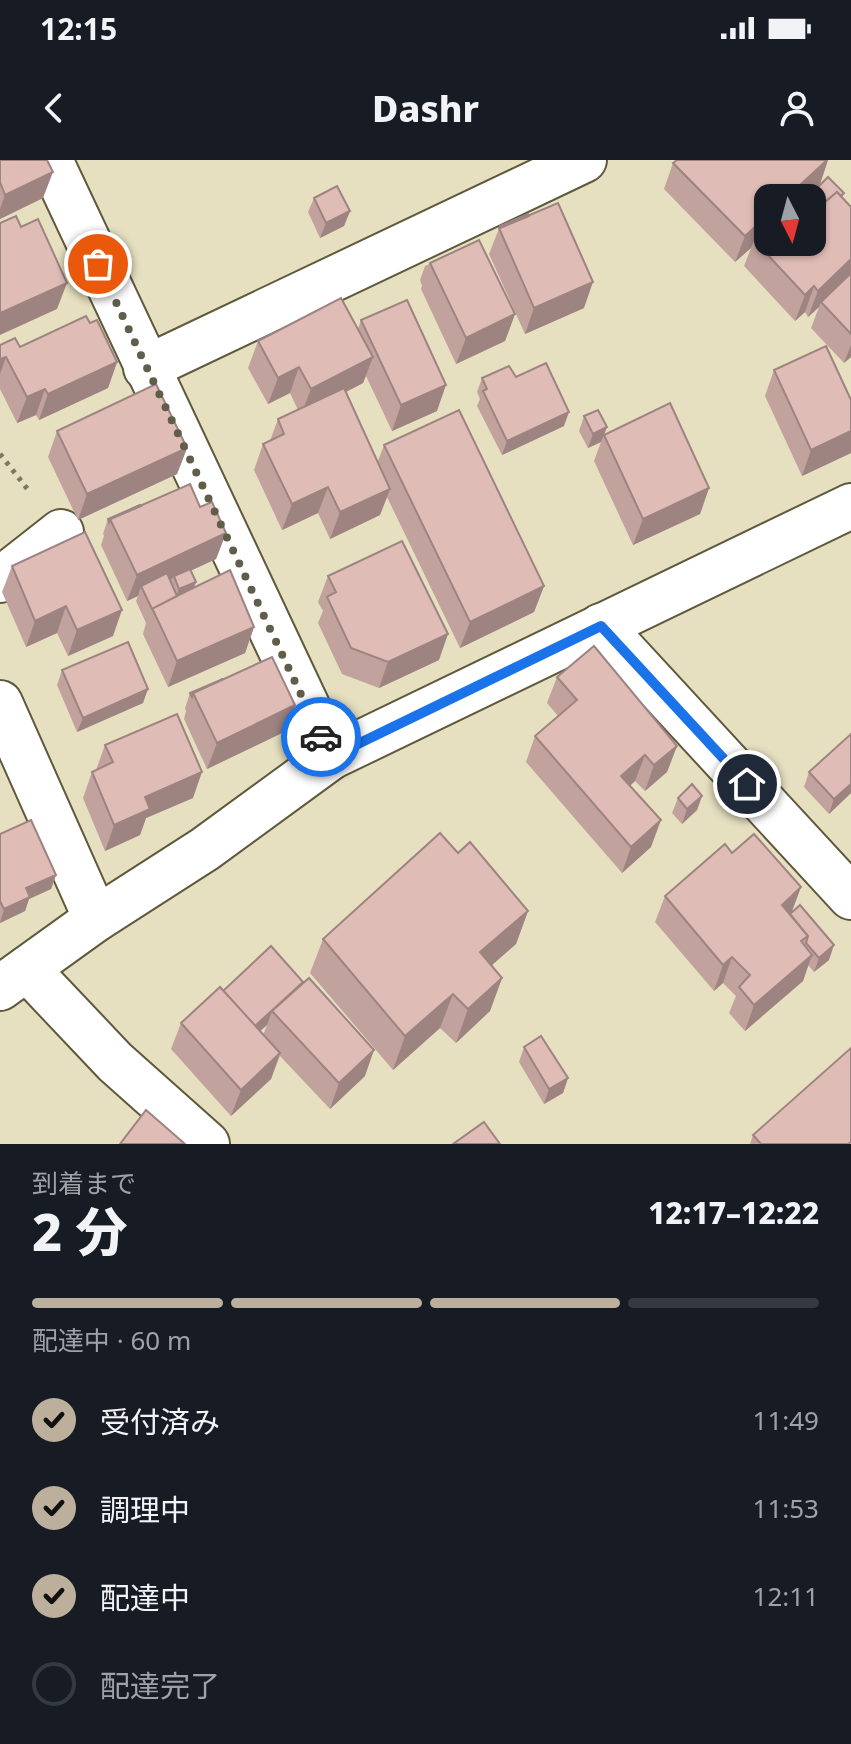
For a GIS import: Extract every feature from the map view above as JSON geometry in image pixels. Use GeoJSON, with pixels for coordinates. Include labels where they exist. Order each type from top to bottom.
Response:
{"type":"FeatureCollection","features":[{"type":"Feature","properties":{"kind":"street"},"geometry":{"type":"LineString","coordinates":[[50,160],[331,757]]}},
{"type":"Feature","properties":{"kind":"street"},"geometry":{"type":"LineString","coordinates":[[146,368],[584,160]]}},
{"type":"Feature","properties":{"kind":"street"},"geometry":{"type":"LineString","coordinates":[[207,1144],[115,1062],[14,979],[96,919],[205,849],[331,757],[851,506]]}},
{"type":"Feature","properties":{"kind":"street"},"geometry":{"type":"LineString","coordinates":[[0,580],[61,532]]}},
{"type":"Feature","properties":{"kind":"street"},"geometry":{"type":"LineString","coordinates":[[601,626],[851,897]]}},
{"type":"Feature","properties":{"kind":"street"},"geometry":{"type":"LineString","coordinates":[[0,703],[96,919]]}},
{"type":"Feature","properties":{"kind":"building"},"geometry":{"type":"Polygon","coordinates":[[[0,160],[47,160],[53,172],[5,195],[0,182],[0,160]]]}},
{"type":"Feature","properties":{"kind":"building"},"geometry":{"type":"Polygon","coordinates":[[[677,160],[827,160],[801,184],[754,184],[754,228],[745,236],[673,163],[677,160]]]}},
{"type":"Feature","properties":{"kind":"building"},"geometry":{"type":"Polygon","coordinates":[[[828,177],[844,193],[841,196],[837,192],[826,201],[826,184],[821,184],[828,177]]]}},
{"type":"Feature","properties":{"kind":"building"},"geometry":{"type":"Polygon","coordinates":[[[337,186],[350,211],[326,223],[314,198],[337,186]]]}},
{"type":"Feature","properties":{"kind":"building"},"geometry":{"type":"Polygon","coordinates":[[[837,192],[851,207],[851,259],[818,291],[814,286],[805,295],[769,256],[826,256],[826,201],[837,192]]]}},
{"type":"Feature","properties":{"kind":"building"},"geometry":{"type":"Polygon","coordinates":[[[558,203],[593,282],[534,308],[499,228],[558,203]]]}},
{"type":"Feature","properties":{"kind":"building"},"geometry":{"type":"Polygon","coordinates":[[[16,216],[21,227],[38,219],[67,283],[0,313],[0,223],[16,216]]]}},
{"type":"Feature","properties":{"kind":"building"},"geometry":{"type":"Polygon","coordinates":[[[529,216],[500,228],[500,226],[529,216]]]}},
{"type":"Feature","properties":{"kind":"building"},"geometry":{"type":"Polygon","coordinates":[[[479,240],[515,314],[466,338],[430,263],[479,240]]]}},
{"type":"Feature","properties":{"kind":"building"},"geometry":{"type":"Polygon","coordinates":[[[851,273],[851,334],[821,302],[851,273]]]}},
{"type":"Feature","properties":{"kind":"building"},"geometry":{"type":"Polygon","coordinates":[[[341,298],[373,357],[311,389],[299,367],[278,378],[258,341],[341,298]]]}},
{"type":"Feature","properties":{"kind":"building"},"geometry":{"type":"Polygon","coordinates":[[[407,300],[446,385],[401,405],[361,320],[407,300]]]}},
{"type":"Feature","properties":{"kind":"building"},"geometry":{"type":"Polygon","coordinates":[[[86,316],[90,323],[97,320],[117,362],[48,394],[45,389],[27,397],[6,357],[0,359],[0,345],[15,338],[20,347],[86,316]]]}},
{"type":"Feature","properties":{"kind":"building"},"geometry":{"type":"Polygon","coordinates":[[[826,346],[851,400],[851,431],[811,450],[774,370],[826,346]]]}},
{"type":"Feature","properties":{"kind":"building"},"geometry":{"type":"Polygon","coordinates":[[[546,363],[569,412],[507,441],[483,391],[487,389],[482,378],[509,366],[516,377],[546,363]]]}},
{"type":"Feature","properties":{"kind":"building"},"geometry":{"type":"Polygon","coordinates":[[[156,384],[187,448],[87,494],[57,431],[156,384]]]}},
{"type":"Feature","properties":{"kind":"building"},"geometry":{"type":"Polygon","coordinates":[[[344,388],[390,489],[340,512],[328,487],[292,504],[263,444],[284,434],[278,419],[344,388]]]}},
{"type":"Feature","properties":{"kind":"building"},"geometry":{"type":"Polygon","coordinates":[[[670,403],[709,488],[643,519],[604,435],[670,403]]]}},
{"type":"Feature","properties":{"kind":"building"},"geometry":{"type":"Polygon","coordinates":[[[459,410],[544,586],[470,622],[384,445],[459,410]]]}},
{"type":"Feature","properties":{"kind":"building"},"geometry":{"type":"Polygon","coordinates":[[[598,410],[607,427],[593,434],[584,416],[598,410]]]}},
{"type":"Feature","properties":{"kind":"building"},"geometry":{"type":"Polygon","coordinates":[[[190,484],[200,507],[212,502],[226,533],[137,575],[110,519],[190,484]]]}},
{"type":"Feature","properties":{"kind":"building"},"geometry":{"type":"Polygon","coordinates":[[[85,532],[122,610],[77,630],[66,606],[35,621],[12,566],[85,532]]]}},
{"type":"Feature","properties":{"kind":"building"},"geometry":{"type":"Polygon","coordinates":[[[402,541],[448,634],[388,662],[351,648],[327,597],[336,592],[328,576],[402,541]]]}},
{"type":"Feature","properties":{"kind":"building"},"geometry":{"type":"Polygon","coordinates":[[[190,569],[196,582],[179,589],[174,576],[190,569]]]}},
{"type":"Feature","properties":{"kind":"building"},"geometry":{"type":"Polygon","coordinates":[[[230,570],[254,627],[177,661],[152,608],[230,570]]]}},
{"type":"Feature","properties":{"kind":"building"},"geometry":{"type":"Polygon","coordinates":[[[167,573],[177,596],[152,609],[141,586],[167,573]]]}},
{"type":"Feature","properties":{"kind":"building"},"geometry":{"type":"Polygon","coordinates":[[[128,642],[148,689],[83,718],[62,670],[128,642]]]}},
{"type":"Feature","properties":{"kind":"building"},"geometry":{"type":"Polygon","coordinates":[[[594,646],[677,746],[654,765],[645,755],[621,776],[661,820],[631,847],[535,736],[577,700],[557,677],[594,646]]]}},
{"type":"Feature","properties":{"kind":"building"},"geometry":{"type":"Polygon","coordinates":[[[272,657],[295,705],[217,743],[193,693],[272,657]]]}},
{"type":"Feature","properties":{"kind":"building"},"geometry":{"type":"Polygon","coordinates":[[[177,714],[202,772],[145,797],[150,809],[114,825],[92,772],[113,762],[105,745],[177,714]]]}},
{"type":"Feature","properties":{"kind":"building"},"geometry":{"type":"Polygon","coordinates":[[[851,734],[851,784],[834,799],[809,772],[851,734]]]}},
{"type":"Feature","properties":{"kind":"building"},"geometry":{"type":"Polygon","coordinates":[[[692,784],[702,796],[687,809],[678,798],[692,784]]]}},
{"type":"Feature","properties":{"kind":"building"},"geometry":{"type":"Polygon","coordinates":[[[31,820],[56,875],[26,888],[30,897],[4,909],[0,901],[0,834],[31,820]]]}},
{"type":"Feature","properties":{"kind":"building"},"geometry":{"type":"Polygon","coordinates":[[[440,833],[458,853],[470,842],[528,911],[480,952],[502,978],[468,1009],[453,994],[405,1036],[323,939],[440,833]]]}},
{"type":"Feature","properties":{"kind":"building"},"geometry":{"type":"Polygon","coordinates":[[[754,834],[801,887],[782,905],[808,936],[801,941],[812,955],[754,1005],[739,987],[750,975],[732,957],[723,965],[665,896],[725,844],[732,853],[754,834]]]}},
{"type":"Feature","properties":{"kind":"building"},"geometry":{"type":"Polygon","coordinates":[[[800,905],[834,945],[819,958],[806,943],[808,936],[790,914],[800,905]]]}},
{"type":"Feature","properties":{"kind":"building"},"geometry":{"type":"Polygon","coordinates":[[[271,946],[303,982],[255,1026],[223,991],[271,946]]]}},
{"type":"Feature","properties":{"kind":"building"},"geometry":{"type":"Polygon","coordinates":[[[309,978],[374,1050],[339,1083],[272,1011],[309,978]]]}},
{"type":"Feature","properties":{"kind":"building"},"geometry":{"type":"Polygon","coordinates":[[[220,987],[280,1053],[241,1090],[181,1023],[220,987]]]}},
{"type":"Feature","properties":{"kind":"building"},"geometry":{"type":"Polygon","coordinates":[[[541,1036],[568,1078],[549,1089],[524,1047],[541,1036]]]}},
{"type":"Feature","properties":{"kind":"building"},"geometry":{"type":"Polygon","coordinates":[[[851,1048],[851,1142],[761,1144],[753,1135],[851,1048]]]}},
{"type":"Feature","properties":{"kind":"building"},"geometry":{"type":"Polygon","coordinates":[[[146,1110],[185,1144],[120,1144],[146,1110]]]}},
{"type":"Feature","properties":{"kind":"building"},"geometry":{"type":"Polygon","coordinates":[[[484,1122],[500,1144],[453,1144],[484,1122]]]}},
{"type":"Feature","properties":{"kind":"way so far"},"geometry":{"type":"LineString","coordinates":[[98,264],[321,737]]}},
{"type":"Feature","properties":{"kind":"route"},"geometry":{"type":"LineString","coordinates":[[321,737],[331,757],[601,626],[747,784]]}}]}
